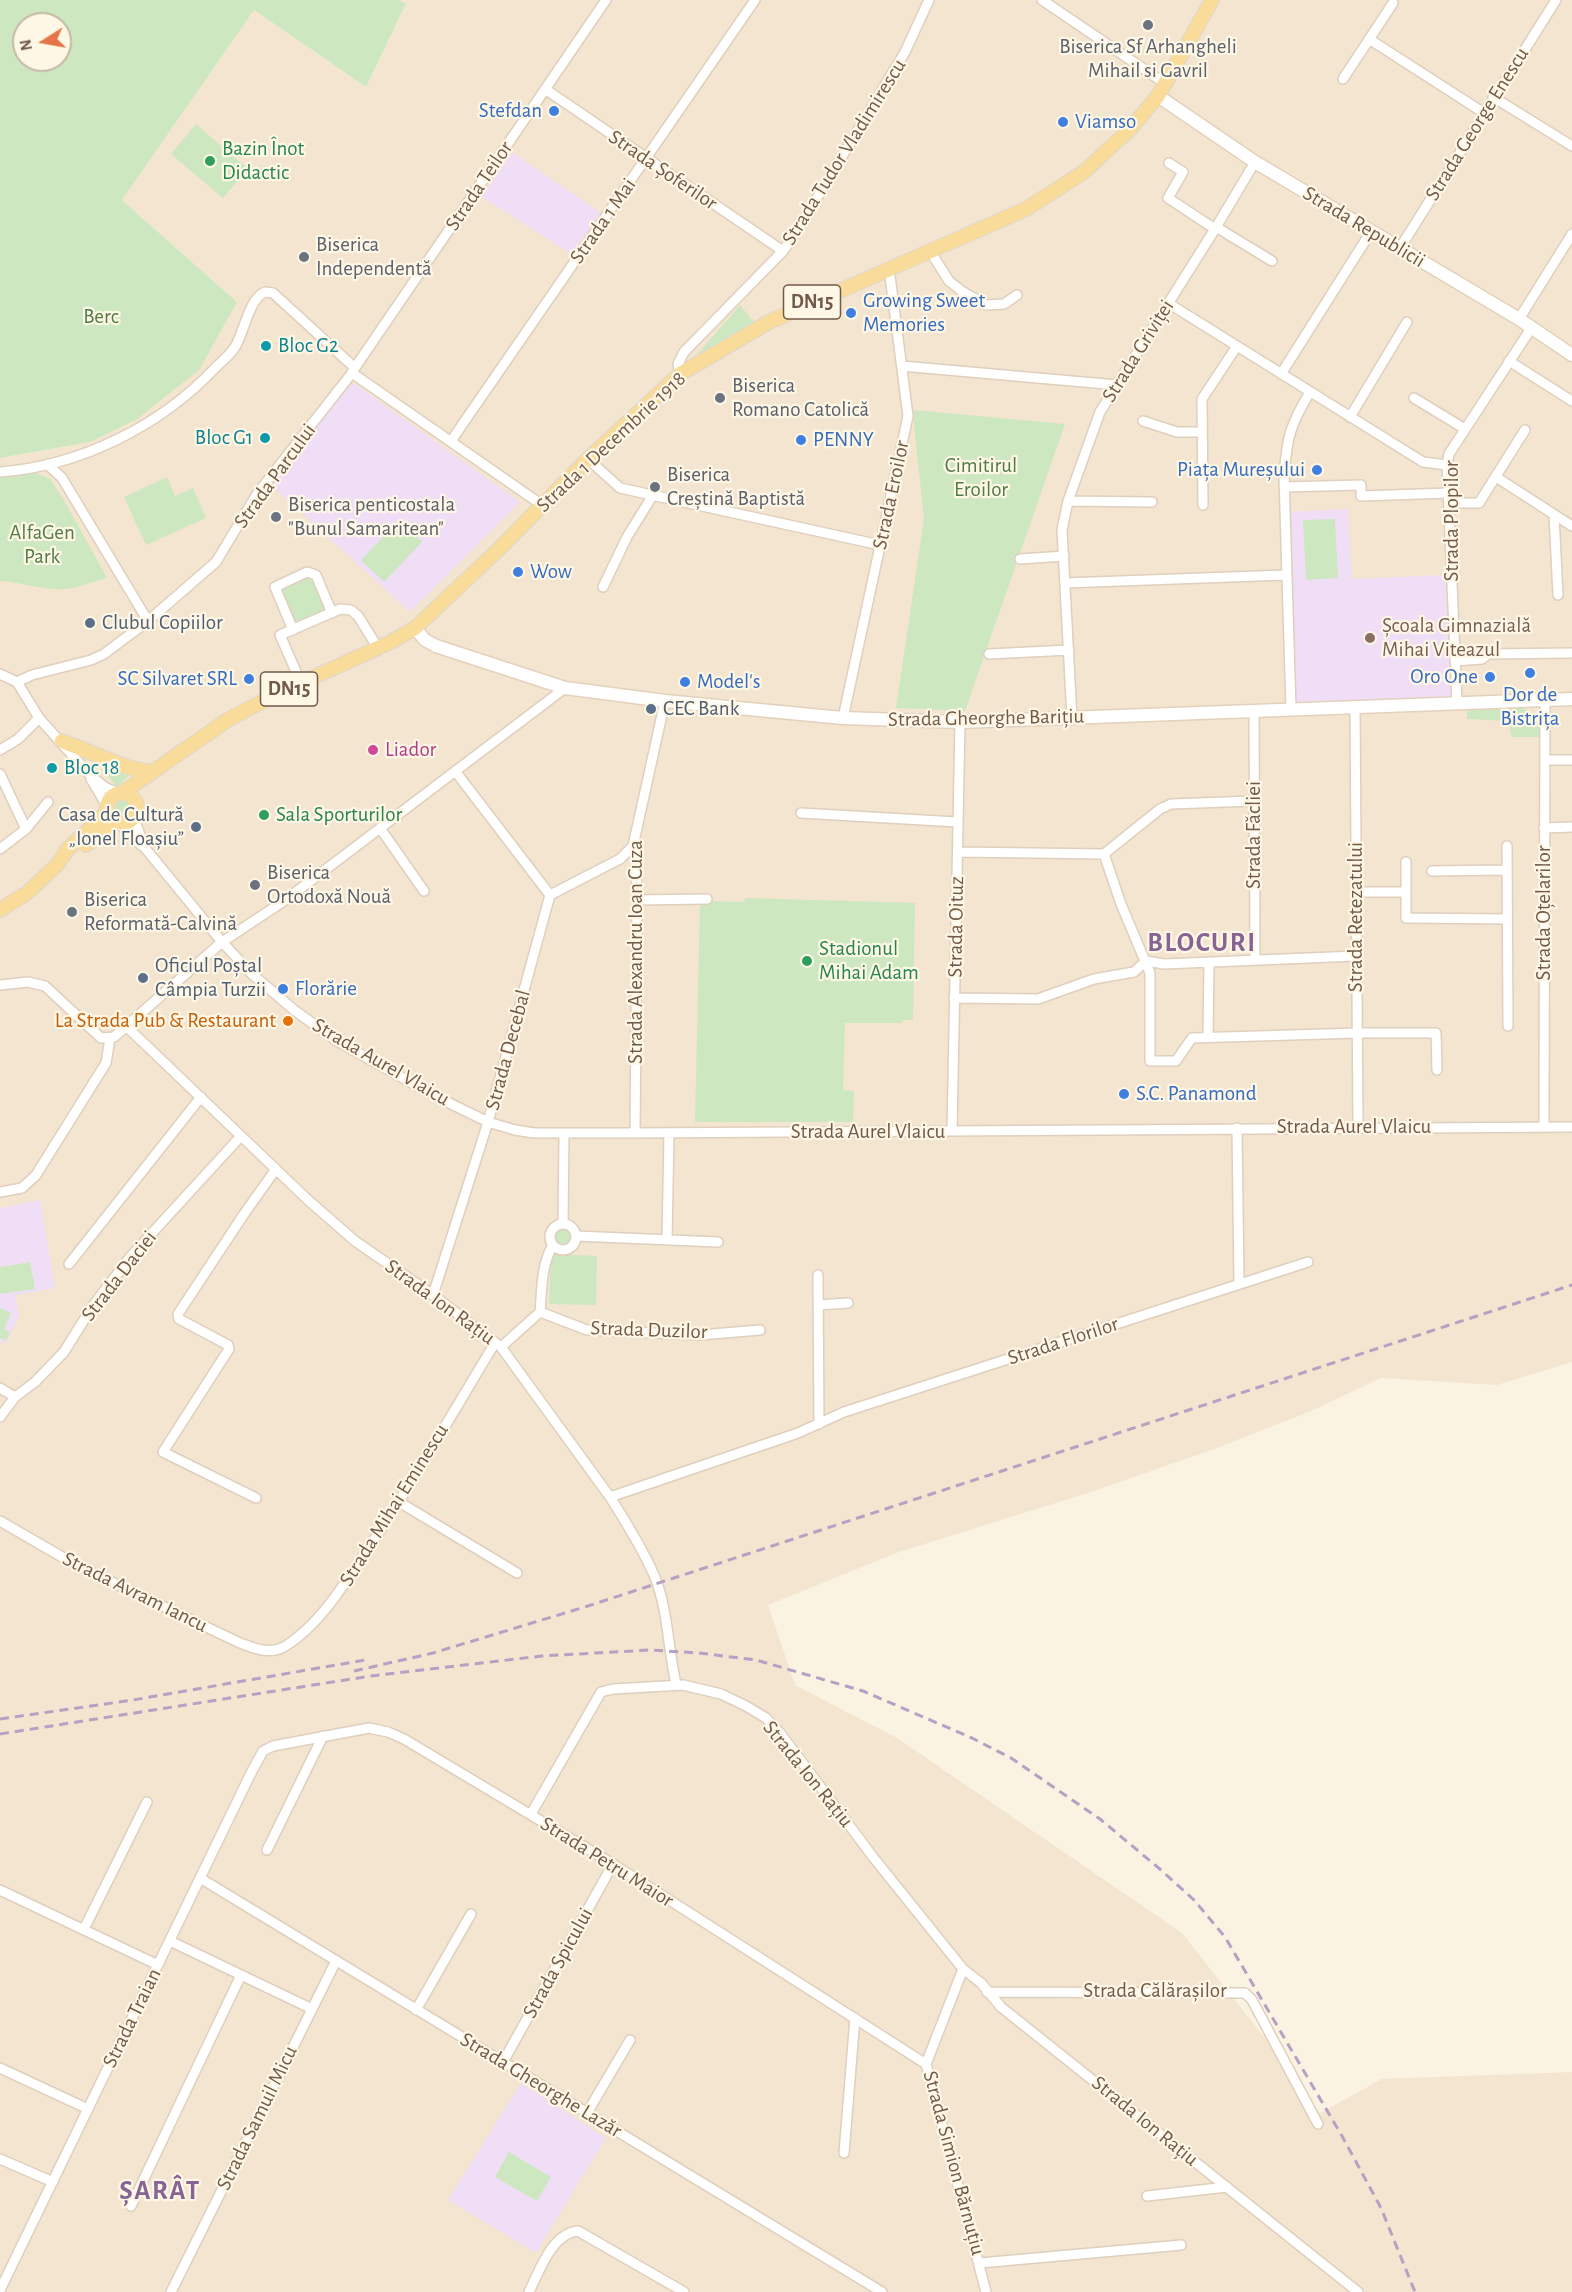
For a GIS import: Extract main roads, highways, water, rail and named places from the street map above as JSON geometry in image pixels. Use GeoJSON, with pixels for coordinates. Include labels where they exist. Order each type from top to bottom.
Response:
{"type":"FeatureCollection","features":[{"type":"Feature","properties":{"kind":"main road","name":"Strada 1 Decembrie 1918"},"geometry":{"type":"LineString","coordinates":[[120,793],[230,719],[378,648],[414,628],[499,549],[588,459],[680,374],[769,322],[1026,209],[1065,185],[1115,145],[1158,96],[1212,0]]}},
{"type":"Feature","properties":{"kind":"main road"},"geometry":{"type":"LineString","coordinates":[[62,741],[127,767],[151,772]]}},
{"type":"Feature","properties":{"kind":"main road","name":"Strada 1 Decembrie 1918"},"geometry":{"type":"LineString","coordinates":[[136,811],[141,795],[170,759]]}},
{"type":"Feature","properties":{"kind":"main road"},"geometry":{"type":"LineString","coordinates":[[120,793],[127,794],[135,800],[136,811]]}},
{"type":"Feature","properties":{"kind":"main road","name":"DN15"},"geometry":{"type":"LineString","coordinates":[[112,816],[111,798],[120,793]]}},
{"type":"Feature","properties":{"kind":"main road","name":"DN15"},"geometry":{"type":"LineString","coordinates":[[112,816],[128,822],[136,811]]}},
{"type":"Feature","properties":{"kind":"main road","name":"DN15"},"geometry":{"type":"LineString","coordinates":[[0,910],[27,892],[57,864],[67,850],[112,816]]}},
{"type":"Feature","properties":{"kind":"railway"},"geometry":{"type":"LineString","coordinates":[[354,1671],[433,1653],[588,1606],[1572,1285]]}},
{"type":"Feature","properties":{"kind":"railway"},"geometry":{"type":"LineString","coordinates":[[0,1734],[371,1676],[542,1656],[649,1650],[756,1660],[863,1691],[972,1738],[1011,1758],[1100,1819],[1194,1900],[1225,1937],[1342,2136],[1381,2208],[1415,2292]]}},
{"type":"Feature","properties":{"kind":"railway"},"geometry":{"type":"LineString","coordinates":[[0,1719],[133,1700],[365,1660]]}},
{"type":"Feature","properties":{"kind":"place","name":"Biserica Sf Arhangheli Mihail si Gavril"},"geometry":{"type":"Point","coordinates":[1148,25]}},
{"type":"Feature","properties":{"kind":"place","name":"Stefdan"},"geometry":{"type":"Point","coordinates":[554,111]}},
{"type":"Feature","properties":{"kind":"place","name":"Viamso"},"geometry":{"type":"Point","coordinates":[1063,122]}},
{"type":"Feature","properties":{"kind":"place","name":"Bazin Înot Didactic"},"geometry":{"type":"Point","coordinates":[210,161]}},
{"type":"Feature","properties":{"kind":"place","name":"Biserica Independentă"},"geometry":{"type":"Point","coordinates":[304,257]}},
{"type":"Feature","properties":{"kind":"place","name":"Growing Sweet Memories"},"geometry":{"type":"Point","coordinates":[851,313]}},
{"type":"Feature","properties":{"kind":"place","name":"Bloc G2"},"geometry":{"type":"Point","coordinates":[266,346]}},
{"type":"Feature","properties":{"kind":"place","name":"Biserica Romano Catolică"},"geometry":{"type":"Point","coordinates":[720,398]}},
{"type":"Feature","properties":{"kind":"place","name":"Bloc G1"},"geometry":{"type":"Point","coordinates":[265,438]}},
{"type":"Feature","properties":{"kind":"place","name":"PENNY"},"geometry":{"type":"Point","coordinates":[801,440]}},
{"type":"Feature","properties":{"kind":"place","name":"Piața Mureșului"},"geometry":{"type":"Point","coordinates":[1317,470]}},
{"type":"Feature","properties":{"kind":"place","name":"Biserica Creștină Baptistă"},"geometry":{"type":"Point","coordinates":[655,487]}},
{"type":"Feature","properties":{"kind":"place","name":"Biserica penticostala \"Bunul Samaritean\""},"geometry":{"type":"Point","coordinates":[276,517]}},
{"type":"Feature","properties":{"kind":"place","name":"Wow"},"geometry":{"type":"Point","coordinates":[518,572]}},
{"type":"Feature","properties":{"kind":"place","name":"Clubul Copiilor"},"geometry":{"type":"Point","coordinates":[90,623]}},
{"type":"Feature","properties":{"kind":"place","name":"Școala Gimnazială Mihai Viteazul"},"geometry":{"type":"Point","coordinates":[1370,638]}},
{"type":"Feature","properties":{"kind":"place","name":"Dor de Bistrița"},"geometry":{"type":"Point","coordinates":[1530,673]}},
{"type":"Feature","properties":{"kind":"place","name":"Oro One"},"geometry":{"type":"Point","coordinates":[1490,677]}},
{"type":"Feature","properties":{"kind":"place","name":"SC Silvaret SRL"},"geometry":{"type":"Point","coordinates":[249,679]}},
{"type":"Feature","properties":{"kind":"place","name":"Model's"},"geometry":{"type":"Point","coordinates":[685,682]}},
{"type":"Feature","properties":{"kind":"place","name":"CEC Bank"},"geometry":{"type":"Point","coordinates":[651,709]}},
{"type":"Feature","properties":{"kind":"place","name":"Liador"},"geometry":{"type":"Point","coordinates":[373,750]}},
{"type":"Feature","properties":{"kind":"place","name":"Bloc 18"},"geometry":{"type":"Point","coordinates":[52,768]}},
{"type":"Feature","properties":{"kind":"place","name":"Sala Sporturilor"},"geometry":{"type":"Point","coordinates":[264,815]}},
{"type":"Feature","properties":{"kind":"place","name":"Casa de Cultură „Ionel Floașiu”"},"geometry":{"type":"Point","coordinates":[196,827]}},
{"type":"Feature","properties":{"kind":"place","name":"Biserica Ortodoxă Nouă"},"geometry":{"type":"Point","coordinates":[255,885]}},
{"type":"Feature","properties":{"kind":"place","name":"Biserica Reformată-Calvină"},"geometry":{"type":"Point","coordinates":[72,912]}},
{"type":"Feature","properties":{"kind":"place","name":"Stadionul Mihai Adam"},"geometry":{"type":"Point","coordinates":[807,961]}},
{"type":"Feature","properties":{"kind":"place","name":"Oficiul Poștal Câmpia Turzii"},"geometry":{"type":"Point","coordinates":[143,978]}},
{"type":"Feature","properties":{"kind":"place","name":"Florărie"},"geometry":{"type":"Point","coordinates":[283,989]}},
{"type":"Feature","properties":{"kind":"place","name":"La Strada Pub & Restaurant"},"geometry":{"type":"Point","coordinates":[288,1021]}},
{"type":"Feature","properties":{"kind":"place","name":"S.C. Panamond"},"geometry":{"type":"Point","coordinates":[1124,1094]}},
{"type":"Feature","properties":{"kind":"district","name":"BLOCURI"},"geometry":{"type":"Point","coordinates":[1202,943]}},
{"type":"Feature","properties":{"kind":"district","name":"ȘARÂT"},"geometry":{"type":"Point","coordinates":[160,2191]}},
{"type":"Feature","properties":{"kind":"park label","name":"Berc"},"geometry":{"type":"Point","coordinates":[101,317]}},
{"type":"Feature","properties":{"kind":"park label","name":"Cimitirul Eroilor"},"geometry":{"type":"Point","coordinates":[981,478]}},
{"type":"Feature","properties":{"kind":"park label","name":"AlfaGen Park"},"geometry":{"type":"Point","coordinates":[42,545]}}]}
